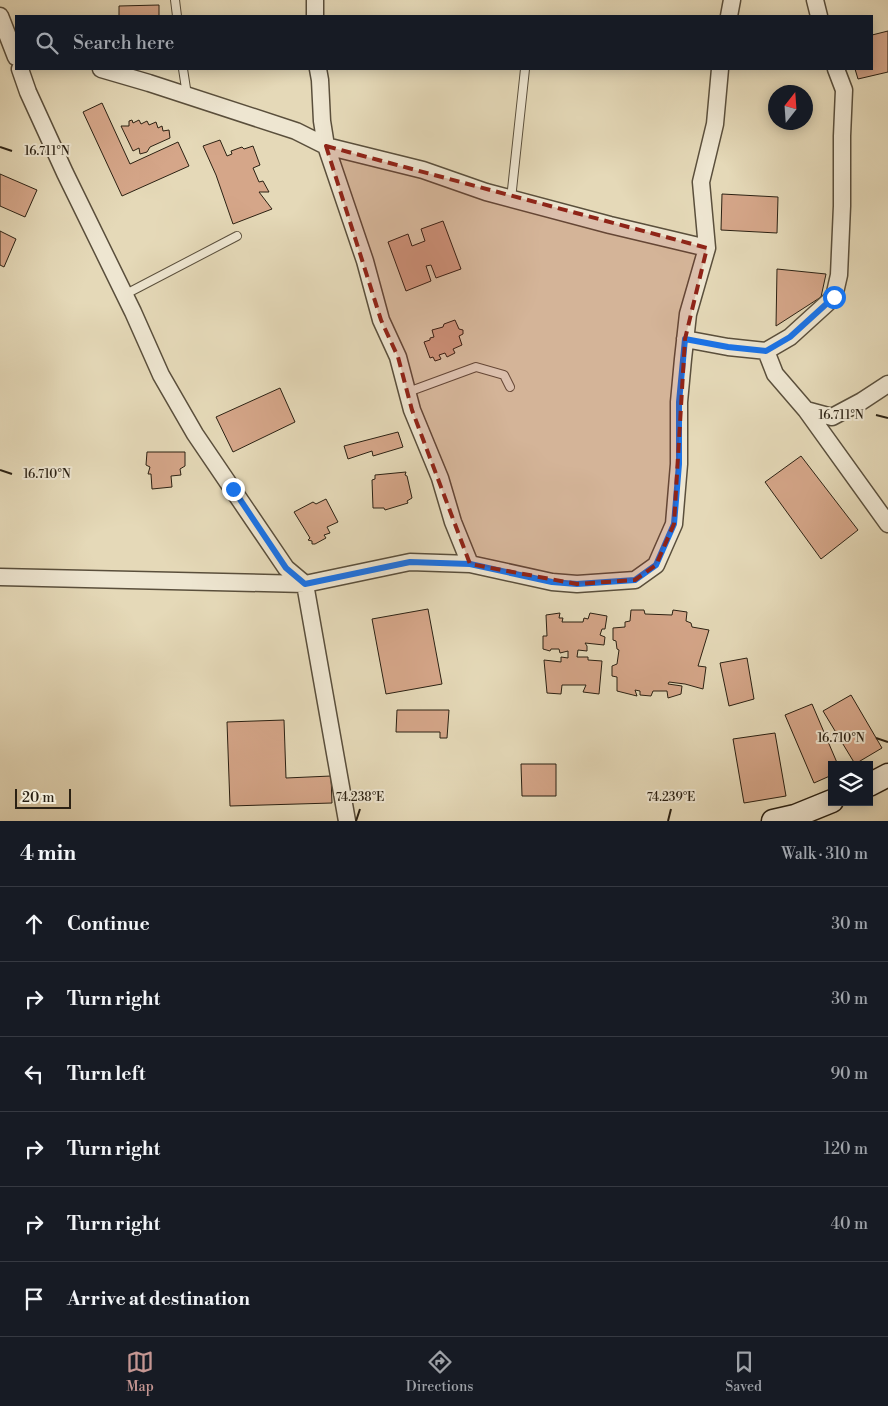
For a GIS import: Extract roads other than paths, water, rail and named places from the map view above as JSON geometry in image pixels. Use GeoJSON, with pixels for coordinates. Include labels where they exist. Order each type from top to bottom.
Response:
{"type":"FeatureCollection","features":[{"type":"Feature","properties":{"kind":"main road"},"geometry":{"type":"LineString","coordinates":[[773,821],[795,816],[828,804]]}},
{"type":"Feature","properties":{"kind":"street"},"geometry":{"type":"LineString","coordinates":[[315,0],[315,15]]}},
{"type":"Feature","properties":{"kind":"street"},"geometry":{"type":"LineString","coordinates":[[728,15],[732,0]]}},
{"type":"Feature","properties":{"kind":"street"},"geometry":{"type":"LineString","coordinates":[[816,0],[819,15]]}},
{"type":"Feature","properties":{"kind":"street"},"geometry":{"type":"LineString","coordinates":[[0,16],[15,54]]}},
{"type":"Feature","properties":{"kind":"street"},"geometry":{"type":"LineString","coordinates":[[20,70],[28,92],[65,173],[161,375],[196,434],[286,568],[305,584],[347,821]]}},
{"type":"Feature","properties":{"kind":"street"},"geometry":{"type":"LineString","coordinates":[[104,70],[296,131],[326,146],[423,170],[511,199],[707,248]]}},
{"type":"Feature","properties":{"kind":"street"},"geometry":{"type":"LineString","coordinates":[[318,70],[326,146],[365,261],[381,320],[398,357],[412,410],[440,478],[453,522],[470,564]]}},
{"type":"Feature","properties":{"kind":"street"},"geometry":{"type":"LineString","coordinates":[[0,578],[305,584],[410,562],[470,564],[552,582],[577,584],[635,580],[656,565],[674,524],[679,464],[679,402],[685,339],[688,314],[707,248],[701,182],[715,124],[720,70]]}},
{"type":"Feature","properties":{"kind":"street"},"geometry":{"type":"LineString","coordinates":[[685,339],[728,347],[766,351],[790,337],[834,297],[840,275],[844,90],[836,70]]}},
{"type":"Feature","properties":{"kind":"street"},"geometry":{"type":"LineString","coordinates":[[766,351],[775,374],[806,410],[888,524]]}},
{"type":"Feature","properties":{"kind":"street"},"geometry":{"type":"LineString","coordinates":[[806,410],[832,417],[888,384]]}},
{"type":"Feature","properties":{"kind":"street"},"geometry":{"type":"LineString","coordinates":[[803,821],[828,805]]}},
{"type":"Feature","properties":{"kind":"lane"},"geometry":{"type":"LineString","coordinates":[[175,0],[177,15]]}},
{"type":"Feature","properties":{"kind":"lane"},"geometry":{"type":"LineString","coordinates":[[183,70],[187,95]]}},
{"type":"Feature","properties":{"kind":"lane"},"geometry":{"type":"LineString","coordinates":[[511,199],[525,70]]}},
{"type":"Feature","properties":{"kind":"lane"},"geometry":{"type":"LineString","coordinates":[[124,296],[237,236]]}},
{"type":"Feature","properties":{"kind":"lane"},"geometry":{"type":"LineString","coordinates":[[408,392],[476,367],[504,375],[510,387]]}}]}
